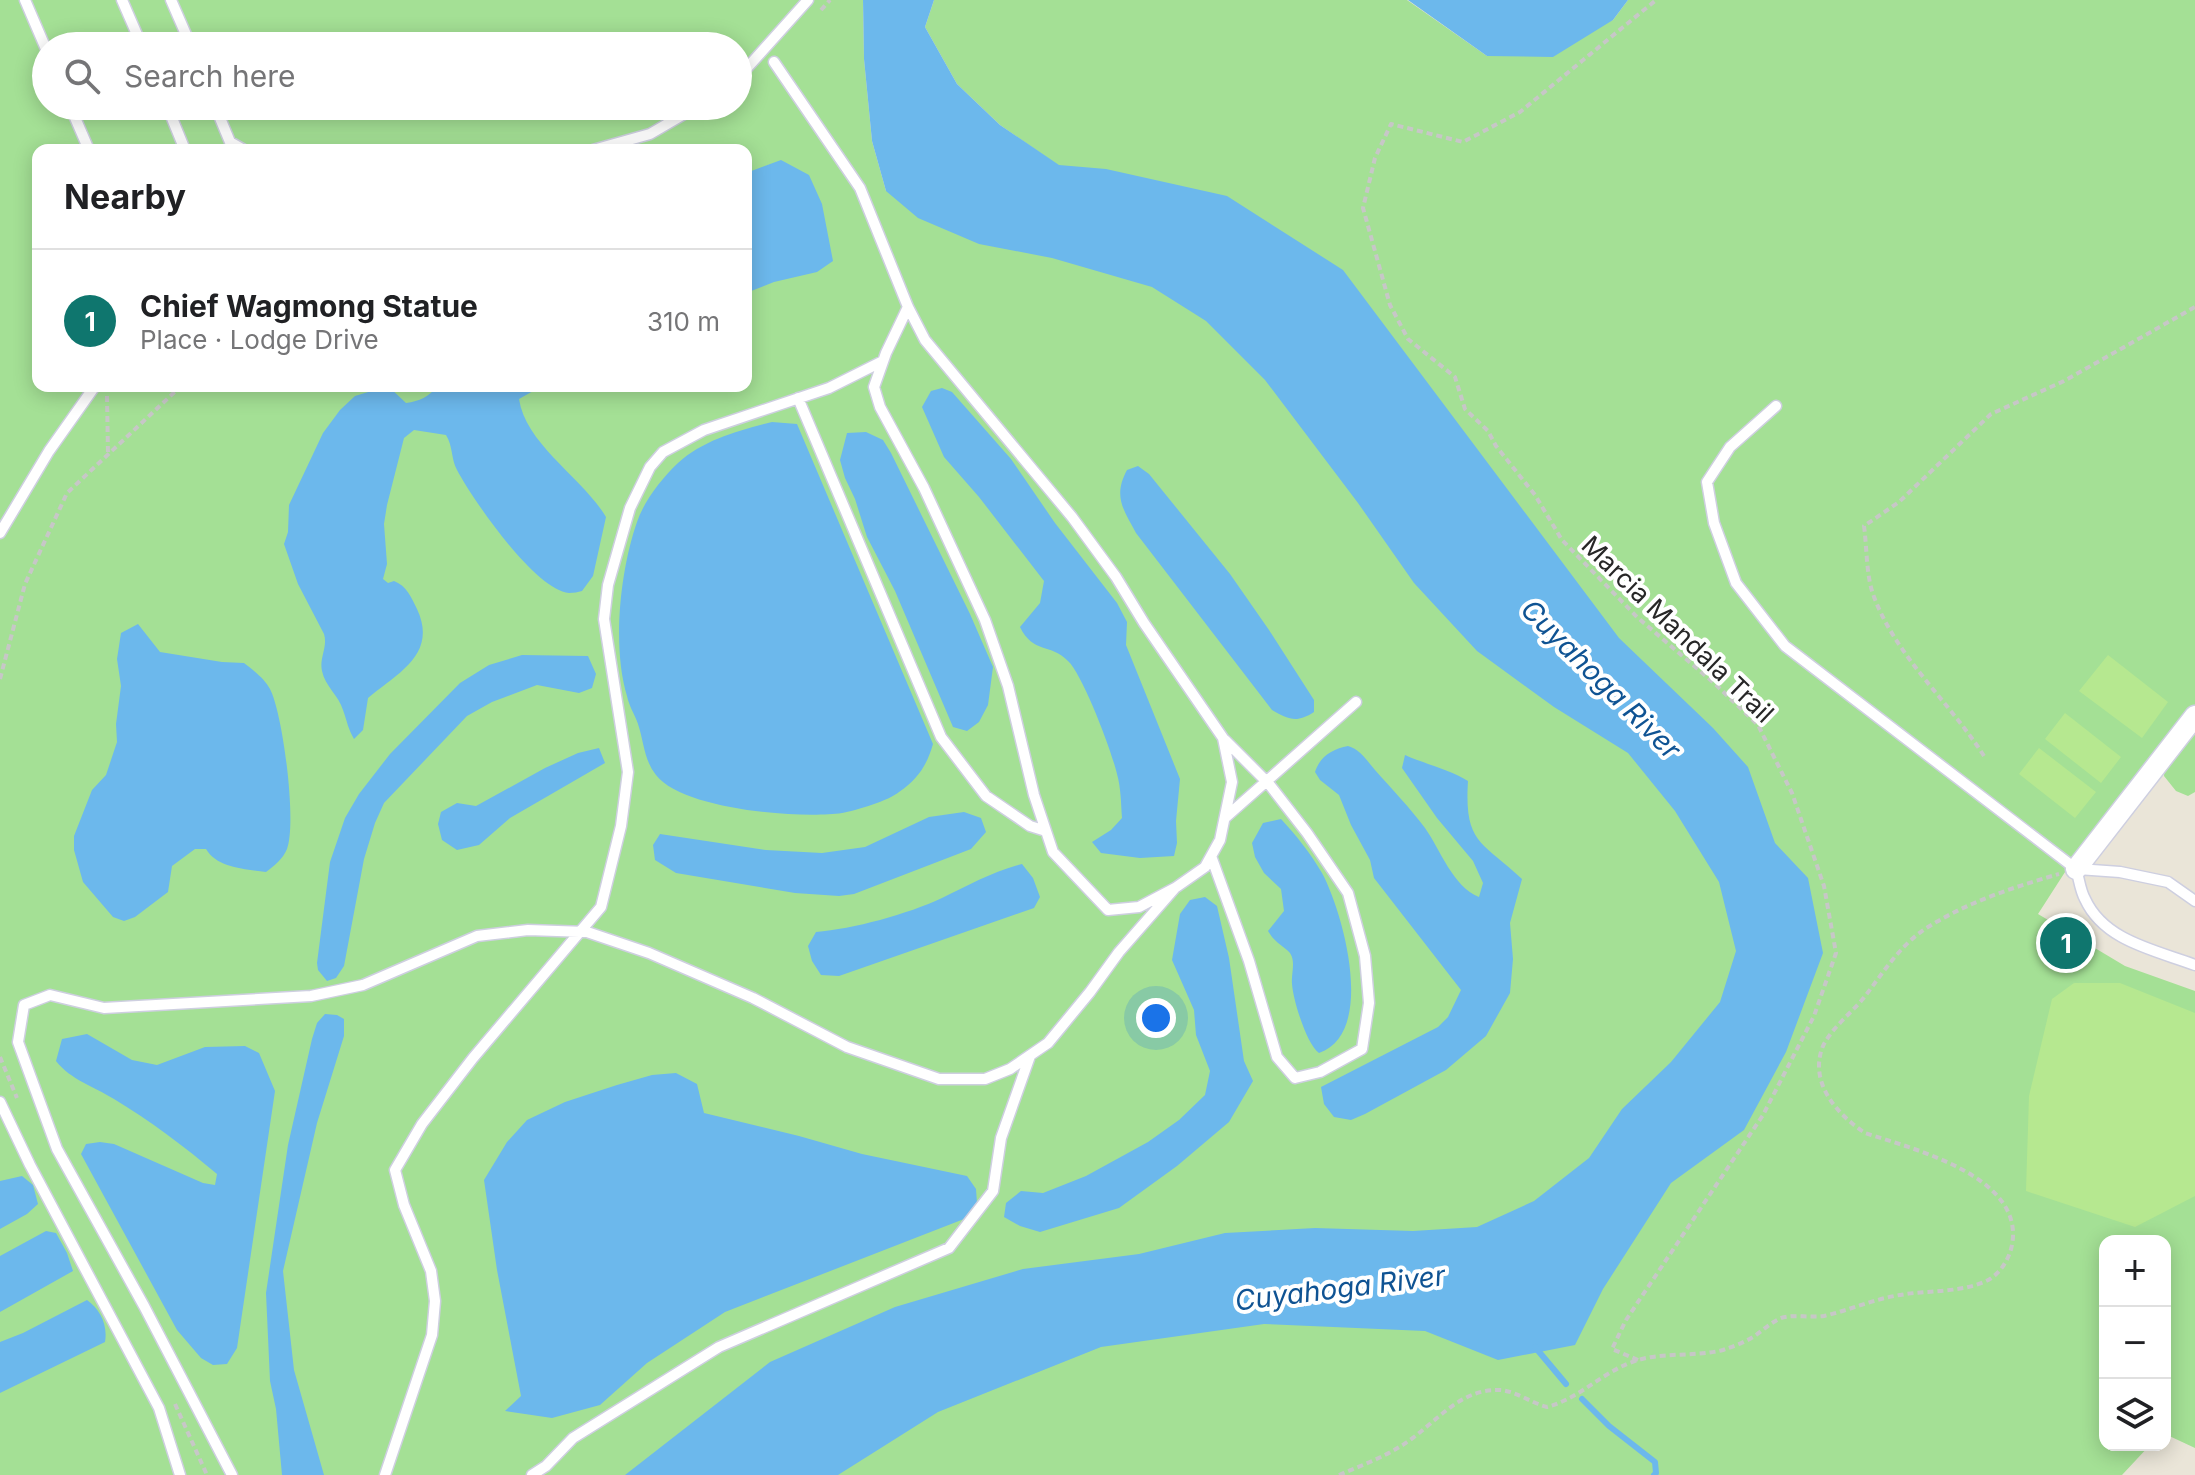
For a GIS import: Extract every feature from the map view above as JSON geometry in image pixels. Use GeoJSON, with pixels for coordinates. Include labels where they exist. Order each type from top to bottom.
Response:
{"type":"FeatureCollection","features":[{"type":"Feature","properties":{"kind":"street"},"geometry":{"type":"LineString","coordinates":[[2076,869],[2195,716]]}},
{"type":"Feature","properties":{"kind":"lane"},"geometry":{"type":"LineString","coordinates":[[25,0],[39,32]]}},
{"type":"Feature","properties":{"kind":"lane"},"geometry":{"type":"LineString","coordinates":[[122,0],[136,32]]}},
{"type":"Feature","properties":{"kind":"lane"},"geometry":{"type":"LineString","coordinates":[[171,0],[185,32]]}},
{"type":"Feature","properties":{"kind":"lane"},"geometry":{"type":"LineString","coordinates":[[752,62],[808,0]]}},
{"type":"Feature","properties":{"kind":"lane"},"geometry":{"type":"LineString","coordinates":[[774,62],[860,188],[908,307],[925,340],[1016,446],[1108,565],[1223,738],[1266,782],[1307,833],[1348,893],[1365,956],[1369,1003],[1362,1049],[1320,1072],[1295,1078],[1277,1057],[1249,961],[1211,856]]}},
{"type":"Feature","properties":{"kind":"lane"},"geometry":{"type":"LineString","coordinates":[[76,120],[86,144]]}},
{"type":"Feature","properties":{"kind":"lane"},"geometry":{"type":"LineString","coordinates":[[173,120],[183,144]]}},
{"type":"Feature","properties":{"kind":"lane"},"geometry":{"type":"LineString","coordinates":[[220,120],[229,144]]}},
{"type":"Feature","properties":{"kind":"lane"},"geometry":{"type":"LineString","coordinates":[[614,144],[650,134],[674,120]]}},
{"type":"Feature","properties":{"kind":"lane"},"geometry":{"type":"LineString","coordinates":[[908,307],[874,387],[880,407],[924,488],[985,620],[1008,686],[1034,795],[1053,852],[1108,910],[1139,907],[1175,888],[1205,867],[1220,840],[1232,782],[1223,738]]}},
{"type":"Feature","properties":{"kind":"lane"},"geometry":{"type":"LineString","coordinates":[[385,1475],[432,1335],[435,1301],[431,1271],[404,1205],[395,1170],[422,1124],[473,1058],[601,907],[621,826],[628,772],[604,619],[608,585],[630,508],[650,467],[663,452],[704,430],[829,388],[883,361]]}},
{"type":"Feature","properties":{"kind":"lane"},"geometry":{"type":"LineString","coordinates":[[0,533],[49,451],[91,392]]}},
{"type":"Feature","properties":{"kind":"lane"},"geometry":{"type":"LineString","coordinates":[[798,398],[941,737],[986,796],[1030,826],[1046,831]]}},
{"type":"Feature","properties":{"kind":"lane"},"geometry":{"type":"LineString","coordinates":[[1776,406],[1730,447],[1707,482],[1714,523],[1736,583],[1785,646],[2076,869],[2120,872],[2168,882],[2195,901]]}},
{"type":"Feature","properties":{"kind":"lane"},"geometry":{"type":"LineString","coordinates":[[1226,817],[1356,702]]}},
{"type":"Feature","properties":{"kind":"lane"},"geometry":{"type":"LineString","coordinates":[[2076,869],[2084,898],[2100,923],[2115,934],[2195,965]]}},
{"type":"Feature","properties":{"kind":"lane"},"geometry":{"type":"LineString","coordinates":[[232,1475],[57,1149],[18,1042],[24,1005],[50,995],[104,1008],[311,996],[363,985],[477,936],[528,930],[580,932],[649,953],[753,998],[847,1047],[939,1079],[985,1079],[1010,1069],[1048,1043],[1119,952],[1175,888]]}},
{"type":"Feature","properties":{"kind":"lane"},"geometry":{"type":"LineString","coordinates":[[532,1475],[546,1466],[573,1438],[719,1347],[949,1248],[993,1191],[1001,1138],[1030,1056]]}},
{"type":"Feature","properties":{"kind":"lane"},"geometry":{"type":"LineString","coordinates":[[0,1102],[30,1165],[159,1408],[180,1475]]}},
{"type":"Feature","properties":{"kind":"path","name":"Marcia Mandala Trail"},"geometry":{"type":"LineString","coordinates":[[1638,1360],[1612,1349],[1626,1320],[1763,1115],[1814,1016],[1836,953],[1824,886],[1792,793],[1758,725],[1637,617],[1562,540],[1535,495],[1496,446],[1488,431],[1465,409],[1455,377],[1408,339],[1390,305],[1363,208],[1375,158],[1391,124],[1463,142],[1520,112],[1656,0]]}},
{"type":"Feature","properties":{"kind":"path"},"geometry":{"type":"LineString","coordinates":[[1984,756],[1964,724],[1899,645],[1872,592],[1864,526],[1899,502],[1991,414],[2064,381],[2195,307]]}},
{"type":"Feature","properties":{"kind":"path"},"geometry":{"type":"LineString","coordinates":[[106,392],[108,454]]}},
{"type":"Feature","properties":{"kind":"path"},"geometry":{"type":"LineString","coordinates":[[0,679],[25,584],[67,493],[175,392]]}},
{"type":"Feature","properties":{"kind":"path"},"geometry":{"type":"LineString","coordinates":[[1339,1475],[1397,1449],[1416,1437],[1449,1406],[1475,1393],[1506,1390],[1547,1407],[1573,1398],[1612,1371],[1638,1360],[1708,1353],[1741,1343],[1779,1319],[1823,1316],[1890,1297],[1968,1287],[1988,1281],[2000,1272],[2013,1242],[2012,1224],[1999,1197],[1970,1174],[1865,1133],[1850,1123],[1834,1108],[1825,1091],[1820,1060],[1824,1045],[1892,959],[1926,928],[2005,891],[2076,869]]}},
{"type":"Feature","properties":{"kind":"green space"},"geometry":{"type":"Polygon","coordinates":[[[0,0],[863,0],[864,59],[872,141],[886,191],[1059,166],[1000,125],[957,84],[925,27],[934,0],[1407,0],[1487,56],[1613,20],[1628,0],[2195,0],[2195,708],[2085,841],[2038,914],[2125,966],[2195,991],[2195,1448],[2171,1437],[2171,1235],[2099,1235],[2099,1451],[2144,1451],[2122,1475],[0,1475],[0,0]]]}},
{"type":"Feature","properties":{"kind":"green space"},"geometry":{"type":"Polygon","coordinates":[[[2108,655],[2168,702],[2142,738],[2079,691],[2108,655]]]}},
{"type":"Feature","properties":{"kind":"green space"},"geometry":{"type":"Polygon","coordinates":[[[2065,713],[2121,757],[2101,783],[2045,739],[2065,713]]]}},
{"type":"Feature","properties":{"kind":"green space"},"geometry":{"type":"Polygon","coordinates":[[[2195,726],[2195,792],[2188,796],[2176,791],[2164,776],[2165,763],[2195,726]]]}},
{"type":"Feature","properties":{"kind":"green space"},"geometry":{"type":"Polygon","coordinates":[[[2039,748],[2096,792],[2075,818],[2019,774],[2039,748]]]}},
{"type":"Feature","properties":{"kind":"green space"},"geometry":{"type":"Polygon","coordinates":[[[2074,983],[2120,983],[2195,1013],[2195,1196],[2135,1227],[2026,1191],[2029,1096],[2052,999],[2074,983]]]}},
{"type":"Feature","properties":{"kind":"water","name":"Cuyahoga River"},"geometry":{"type":"Polygon","coordinates":[[[863,0],[934,0],[925,27],[957,84],[1000,125],[1059,165],[1106,169],[1227,196],[1343,270],[1619,638],[1713,728],[1748,767],[1775,843],[1808,878],[1823,953],[1786,1052],[1744,1130],[1671,1183],[1603,1289],[1575,1345],[1498,1360],[1425,1331],[1264,1324],[1101,1347],[938,1412],[838,1475],[625,1475],[770,1362],[895,1307],[1023,1269],[1139,1254],[1225,1233],[1315,1228],[1413,1231],[1477,1227],[1534,1201],[1589,1158],[1622,1109],[1671,1062],[1720,1002],[1736,951],[1719,882],[1675,811],[1628,753],[1554,707],[1477,651],[1414,583],[1265,380],[1206,321],[1152,287],[1052,258],[979,244],[918,218],[886,191],[872,141],[864,59],[863,0]]]}},
{"type":"Feature","properties":{"kind":"water"},"geometry":{"type":"Polygon","coordinates":[[[1408,0],[1628,0],[1613,20],[1553,57],[1487,56],[1408,0]]]}},
{"type":"Feature","properties":{"kind":"water"},"geometry":{"type":"Polygon","coordinates":[[[781,160],[809,175],[822,204],[833,261],[817,272],[752,291],[752,171],[781,160]]]}},
{"type":"Feature","properties":{"kind":"water"},"geometry":{"type":"Polygon","coordinates":[[[942,388],[952,392],[1011,459],[1055,523],[1117,603],[1127,622],[1126,645],[1180,779],[1174,856],[1140,858],[1101,853],[1092,842],[1111,830],[1122,818],[1114,763],[1089,697],[1074,669],[1062,655],[1036,645],[1020,627],[1040,603],[1044,581],[944,457],[922,407],[931,391],[942,388]]]}},
{"type":"Feature","properties":{"kind":"water"},"geometry":{"type":"Polygon","coordinates":[[[368,392],[394,392],[406,403],[424,398],[432,392],[531,392],[519,399],[532,431],[606,517],[593,576],[582,591],[569,593],[555,588],[523,561],[476,501],[457,470],[446,435],[414,430],[404,438],[384,524],[387,564],[383,579],[388,583],[398,583],[408,592],[422,625],[422,638],[412,661],[368,698],[363,730],[354,739],[321,666],[324,634],[298,584],[284,544],[288,532],[289,505],[323,433],[355,396],[368,392]]]}},
{"type":"Feature","properties":{"kind":"water"},"geometry":{"type":"Polygon","coordinates":[[[772,422],[797,424],[933,744],[921,771],[906,787],[880,802],[842,813],[799,815],[744,809],[691,797],[670,787],[656,775],[649,763],[622,676],[619,632],[622,586],[631,542],[644,506],[666,476],[688,455],[722,437],[772,422]]]}},
{"type":"Feature","properties":{"kind":"water"},"geometry":{"type":"Polygon","coordinates":[[[866,432],[883,440],[891,453],[993,667],[988,705],[979,722],[967,731],[953,727],[895,591],[867,537],[845,478],[840,460],[847,433],[866,432]]]}},
{"type":"Feature","properties":{"kind":"water"},"geometry":{"type":"Polygon","coordinates":[[[1138,466],[1149,474],[1230,574],[1314,700],[1314,712],[1293,719],[1272,710],[1136,533],[1120,495],[1127,470],[1138,466]]]}},
{"type":"Feature","properties":{"kind":"water"},"geometry":{"type":"Polygon","coordinates":[[[138,624],[160,652],[244,663],[268,685],[284,744],[290,836],[283,856],[266,872],[232,866],[217,860],[206,849],[195,849],[172,866],[168,892],[135,917],[124,921],[113,917],[83,882],[74,850],[74,836],[92,790],[106,775],[117,742],[121,686],[117,659],[121,633],[138,624]]]}},
{"type":"Feature","properties":{"kind":"water"},"geometry":{"type":"Polygon","coordinates":[[[522,655],[588,656],[596,674],[592,688],[579,693],[537,685],[492,702],[467,716],[384,803],[364,859],[344,966],[336,978],[327,981],[318,970],[317,963],[330,862],[345,818],[359,794],[390,754],[460,683],[489,665],[522,655]]]}},
{"type":"Feature","properties":{"kind":"water"},"geometry":{"type":"Polygon","coordinates":[[[1348,746],[1363,756],[1407,806],[1425,828],[1454,876],[1479,897],[1483,883],[1473,861],[1437,818],[1402,768],[1405,755],[1468,781],[1469,818],[1473,830],[1486,848],[1522,879],[1510,923],[1513,959],[1510,993],[1486,1036],[1446,1070],[1351,1120],[1334,1117],[1324,1104],[1321,1087],[1438,1027],[1448,1017],[1461,990],[1374,878],[1370,860],[1339,795],[1315,772],[1328,754],[1348,746]]]}},
{"type":"Feature","properties":{"kind":"water"},"geometry":{"type":"Polygon","coordinates":[[[599,748],[605,763],[510,818],[479,845],[457,850],[442,840],[438,824],[441,812],[457,803],[476,806],[545,768],[578,753],[599,748]]]}},
{"type":"Feature","properties":{"kind":"water"},"geometry":{"type":"Polygon","coordinates":[[[964,812],[981,818],[986,832],[971,849],[854,894],[839,896],[795,893],[676,873],[655,860],[653,845],[660,834],[766,850],[822,853],[865,847],[929,817],[964,812]]]}},
{"type":"Feature","properties":{"kind":"water"},"geometry":{"type":"Polygon","coordinates":[[[1281,819],[1322,873],[1346,942],[1351,998],[1347,1022],[1337,1041],[1319,1053],[1305,1032],[1298,1011],[1292,984],[1292,957],[1268,931],[1284,911],[1281,889],[1264,873],[1255,857],[1252,843],[1263,823],[1281,819]]]}},
{"type":"Feature","properties":{"kind":"water"},"geometry":{"type":"Polygon","coordinates":[[[1022,864],[1033,878],[1040,897],[1034,908],[839,976],[821,975],[812,961],[808,946],[816,932],[847,928],[897,915],[1022,864]]]}},
{"type":"Feature","properties":{"kind":"water"},"geometry":{"type":"Polygon","coordinates":[[[1205,897],[1217,906],[1229,958],[1244,1061],[1253,1081],[1229,1122],[1177,1166],[1119,1208],[1040,1232],[1004,1217],[1006,1203],[1021,1191],[1043,1193],[1086,1176],[1148,1142],[1179,1120],[1205,1095],[1210,1071],[1196,1035],[1194,1010],[1172,960],[1180,914],[1190,900],[1205,897]]]}},
{"type":"Feature","properties":{"kind":"water"},"geometry":{"type":"Polygon","coordinates":[[[325,1014],[344,1019],[344,1036],[317,1123],[283,1271],[294,1370],[324,1475],[282,1475],[276,1409],[270,1381],[266,1293],[288,1145],[312,1039],[317,1023],[325,1014]]]}},
{"type":"Feature","properties":{"kind":"water"},"geometry":{"type":"Polygon","coordinates":[[[87,1034],[132,1060],[157,1065],[205,1047],[245,1046],[259,1053],[275,1091],[237,1348],[227,1364],[213,1365],[201,1358],[177,1330],[81,1154],[86,1144],[114,1144],[203,1183],[215,1185],[217,1174],[140,1116],[62,1068],[56,1061],[62,1039],[87,1034]]]}},
{"type":"Feature","properties":{"kind":"water"},"geometry":{"type":"Polygon","coordinates":[[[676,1073],[697,1084],[704,1113],[862,1154],[967,1176],[976,1189],[977,1203],[964,1219],[725,1312],[647,1363],[600,1405],[552,1418],[505,1411],[521,1396],[484,1180],[507,1142],[527,1120],[565,1102],[617,1085],[652,1075],[676,1073]]]}},
{"type":"Feature","properties":{"kind":"water"},"geometry":{"type":"Polygon","coordinates":[[[22,1176],[33,1185],[38,1204],[0,1229],[0,1181],[22,1176]]]}},
{"type":"Feature","properties":{"kind":"water"},"geometry":{"type":"Polygon","coordinates":[[[46,1231],[56,1233],[73,1271],[0,1312],[0,1256],[46,1231]]]}},
{"type":"Feature","properties":{"kind":"water"},"geometry":{"type":"Polygon","coordinates":[[[87,1300],[102,1318],[105,1342],[0,1393],[0,1342],[87,1300]]]}},
{"type":"Feature","properties":{"kind":"waterway"},"geometry":{"type":"LineString","coordinates":[[1535,1347],[1566,1384]]}},
{"type":"Feature","properties":{"kind":"waterway"},"geometry":{"type":"LineString","coordinates":[[1582,1399],[1609,1426],[1655,1462],[1654,1475]]}},
{"type":"Feature","properties":{"kind":"place","name":"Chief Wagmong Statue"},"geometry":{"type":"Point","coordinates":[2066,943]}}]}
